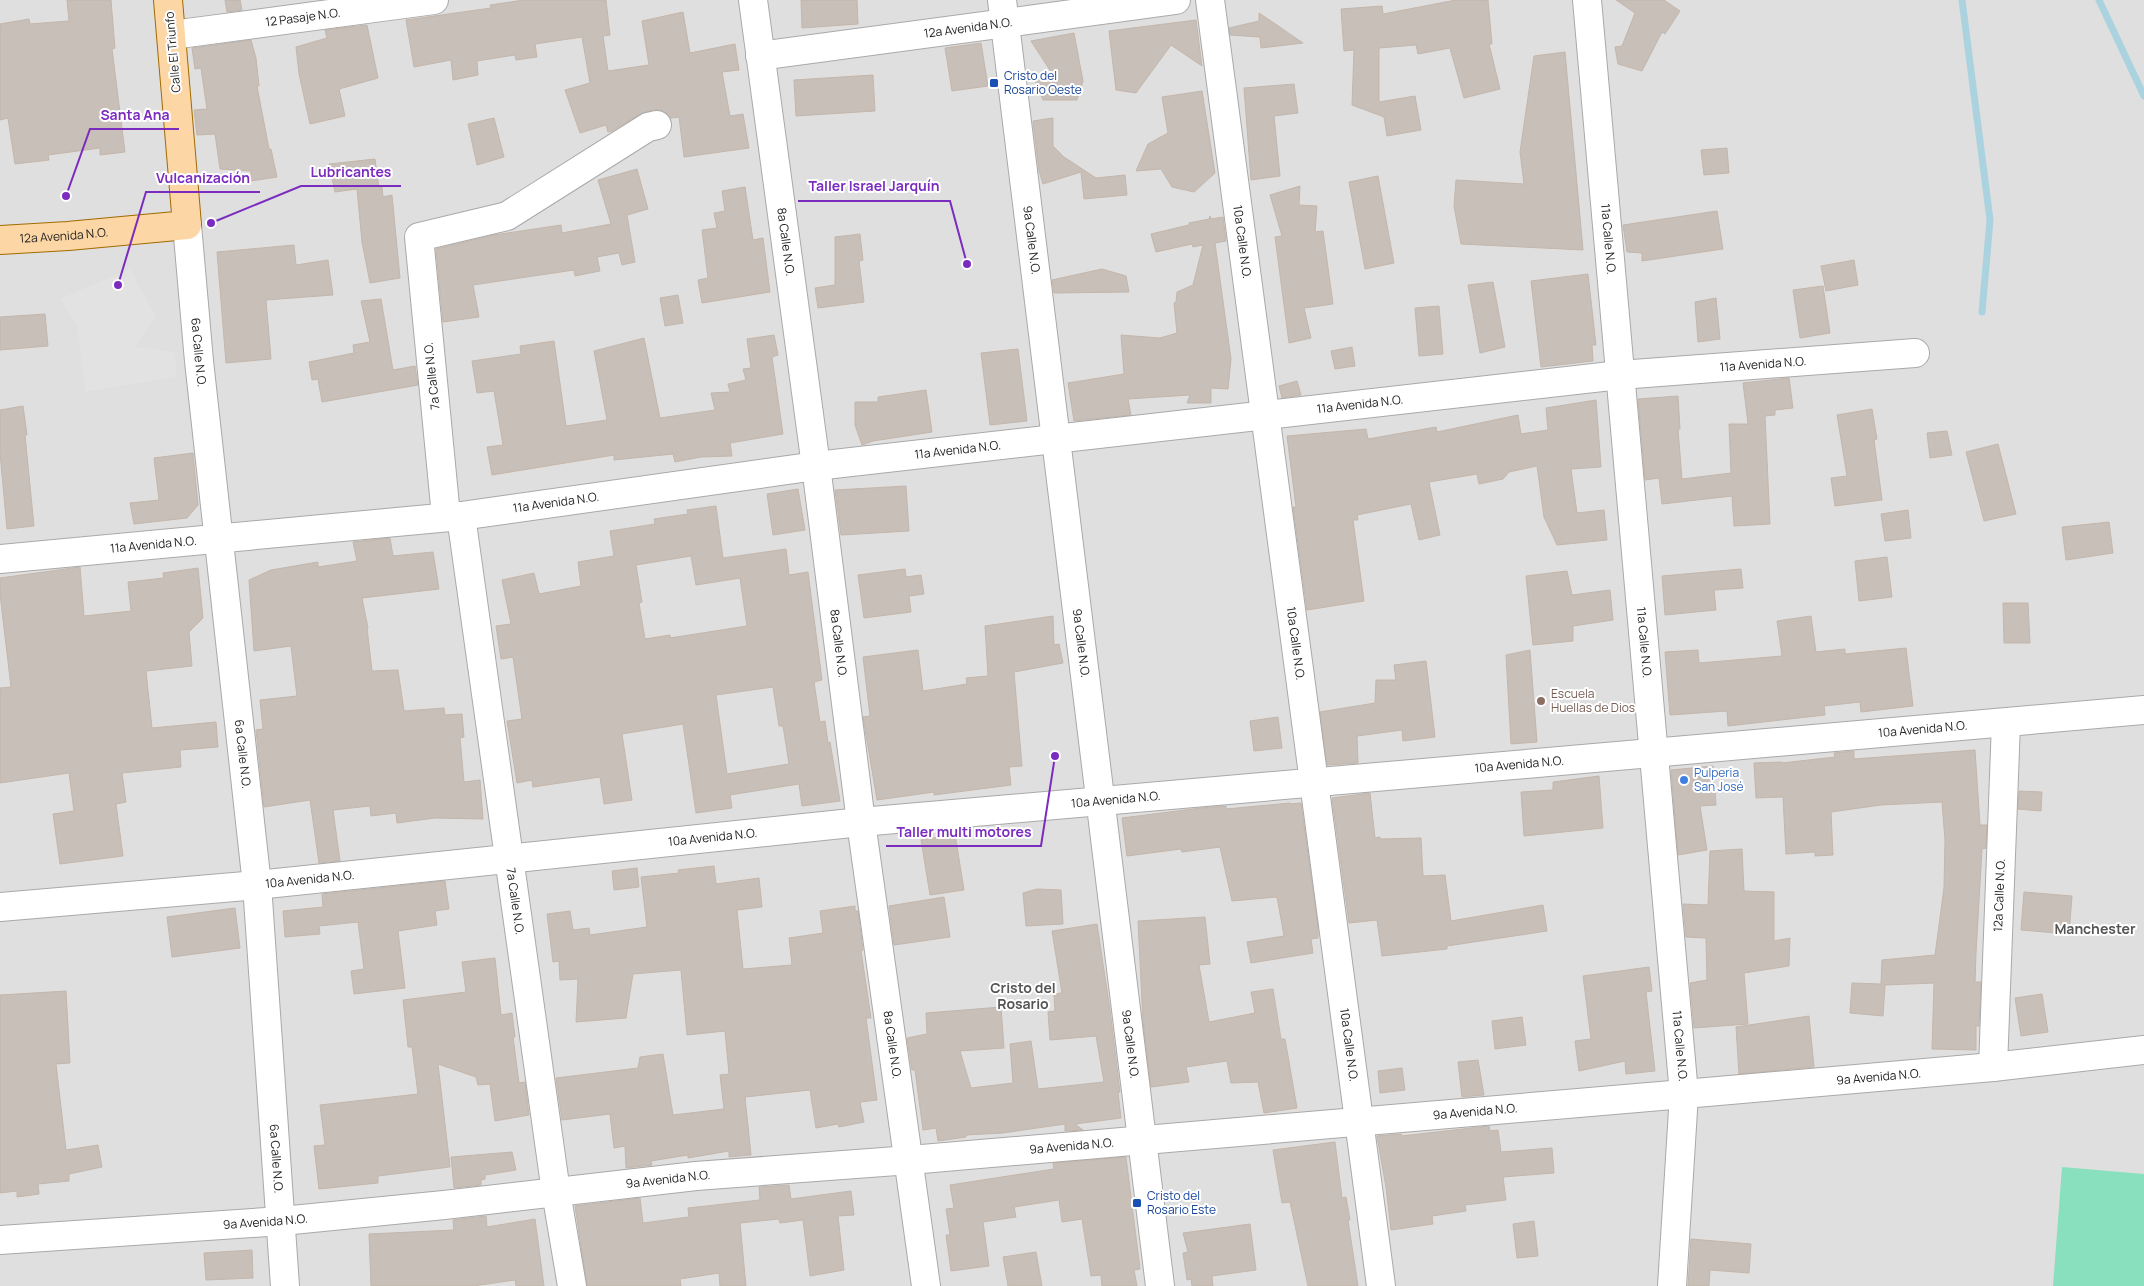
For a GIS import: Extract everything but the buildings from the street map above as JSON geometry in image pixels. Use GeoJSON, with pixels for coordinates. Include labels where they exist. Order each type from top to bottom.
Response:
{"type":"FeatureCollection","features":[{"type":"Feature","properties":{"kind":"main road","name":"Calle El Triunfo"},"geometry":{"type":"LineString","coordinates":[[168,0],[186,225]]}},
{"type":"Feature","properties":{"kind":"main road","name":"12a Avenida N.O."},"geometry":{"type":"LineString","coordinates":[[0,240],[186,225]]}},
{"type":"Feature","properties":{"kind":"street","name":"12 Pasaje N.O."},"geometry":{"type":"LineString","coordinates":[[172,35],[434,0]]}},
{"type":"Feature","properties":{"kind":"street","name":"8a Calle N.O."},"geometry":{"type":"LineString","coordinates":[[753,0],[816,466],[861,822],[910,1160],[926,1286]]}},
{"type":"Feature","properties":{"kind":"street","name":"12a Avenida N.O."},"geometry":{"type":"LineString","coordinates":[[760,56],[1003,11],[1176,0]]}},
{"type":"Feature","properties":{"kind":"street","name":"10a Calle N.O."},"geometry":{"type":"LineString","coordinates":[[1210,0],[1381,1286]]}},
{"type":"Feature","properties":{"kind":"street","name":"11a Calle N.O."},"geometry":{"type":"LineString","coordinates":[[1587,0],[1684,1094],[1672,1286]]}},
{"type":"Feature","properties":{"kind":"street","name":"9a Calle N.O."},"geometry":{"type":"LineString","coordinates":[[1003,11],[1160,1286]]}},
{"type":"Feature","properties":{"kind":"street","name":"7a Calle N.O."},"geometry":{"type":"LineString","coordinates":[[572,1286],[556,1192],[509,858],[454,516],[419,237],[507,216],[648,127],[657,125]]}},
{"type":"Feature","properties":{"kind":"street","name":"6a Calle N.O."},"geometry":{"type":"LineString","coordinates":[[186,225],[199,361],[258,885],[285,1286]]}},
{"type":"Feature","properties":{"kind":"street","name":"11a Avenida N.O."},"geometry":{"type":"LineString","coordinates":[[0,559],[454,516],[816,466],[1620,375],[1915,353]]}},
{"type":"Feature","properties":{"kind":"street","name":"10a Avenida N.O."},"geometry":{"type":"LineString","coordinates":[[0,907],[258,885],[861,822],[2144,710]]}},
{"type":"Feature","properties":{"kind":"street","name":"12a Calle N.O."},"geometry":{"type":"LineString","coordinates":[[1993,1067],[2006,723]]}},
{"type":"Feature","properties":{"kind":"street","name":"9a Avenida N.O."},"geometry":{"type":"LineString","coordinates":[[0,1240],[282,1220],[444,1205],[696,1176],[910,1160],[1684,1094],[1993,1067],[2144,1050]]}},
{"type":"Feature","properties":{"kind":"shaded area"},"geometry":{"type":"Polygon","coordinates":[[[0,0],[2144,0],[2144,1286],[0,1286],[0,0]]]}},
{"type":"Feature","properties":{"kind":"shaded area"},"geometry":{"type":"Polygon","coordinates":[[[130,269],[156,316],[136,347],[175,352],[176,377],[85,392],[77,325],[60,299],[130,269]]]}},
{"type":"Feature","properties":{"kind":"green space"},"geometry":{"type":"Polygon","coordinates":[[[2062,1167],[2144,1174],[2144,1286],[2053,1286],[2062,1167]]]}},
{"type":"Feature","properties":{"kind":"waterway"},"geometry":{"type":"LineString","coordinates":[[1962,0],[1990,220],[1982,312]]}},
{"type":"Feature","properties":{"kind":"waterway"},"geometry":{"type":"LineString","coordinates":[[2099,0],[2144,96]]}},
{"type":"Feature","properties":{"kind":"place","name":"Cristo del Rosario Oeste"},"geometry":{"type":"Point","coordinates":[994,83]}},
{"type":"Feature","properties":{"kind":"place","name":"Santa Ana"},"geometry":{"type":"Point","coordinates":[66,196]}},
{"type":"Feature","properties":{"kind":"place","name":"Lubricantes"},"geometry":{"type":"Point","coordinates":[211,223]}},
{"type":"Feature","properties":{"kind":"place","name":"Taller Israel Jarquín"},"geometry":{"type":"Point","coordinates":[967,264]}},
{"type":"Feature","properties":{"kind":"place","name":"Vulcanización"},"geometry":{"type":"Point","coordinates":[118,285]}},
{"type":"Feature","properties":{"kind":"place","name":"Escuela Huellas de Dios"},"geometry":{"type":"Point","coordinates":[1541,701]}},
{"type":"Feature","properties":{"kind":"place","name":"Taller multi motores"},"geometry":{"type":"Point","coordinates":[1055,756]}},
{"type":"Feature","properties":{"kind":"place","name":"Pulperia San José"},"geometry":{"type":"Point","coordinates":[1684,780]}},
{"type":"Feature","properties":{"kind":"place","name":"Cristo del Rosario Este"},"geometry":{"type":"Point","coordinates":[1137,1203]}},
{"type":"Feature","properties":{"kind":"district","name":"Manchester"},"geometry":{"type":"Point","coordinates":[2095,929]}},
{"type":"Feature","properties":{"kind":"district","name":"Cristo del Rosario"},"geometry":{"type":"Point","coordinates":[1023,996]}}]}
